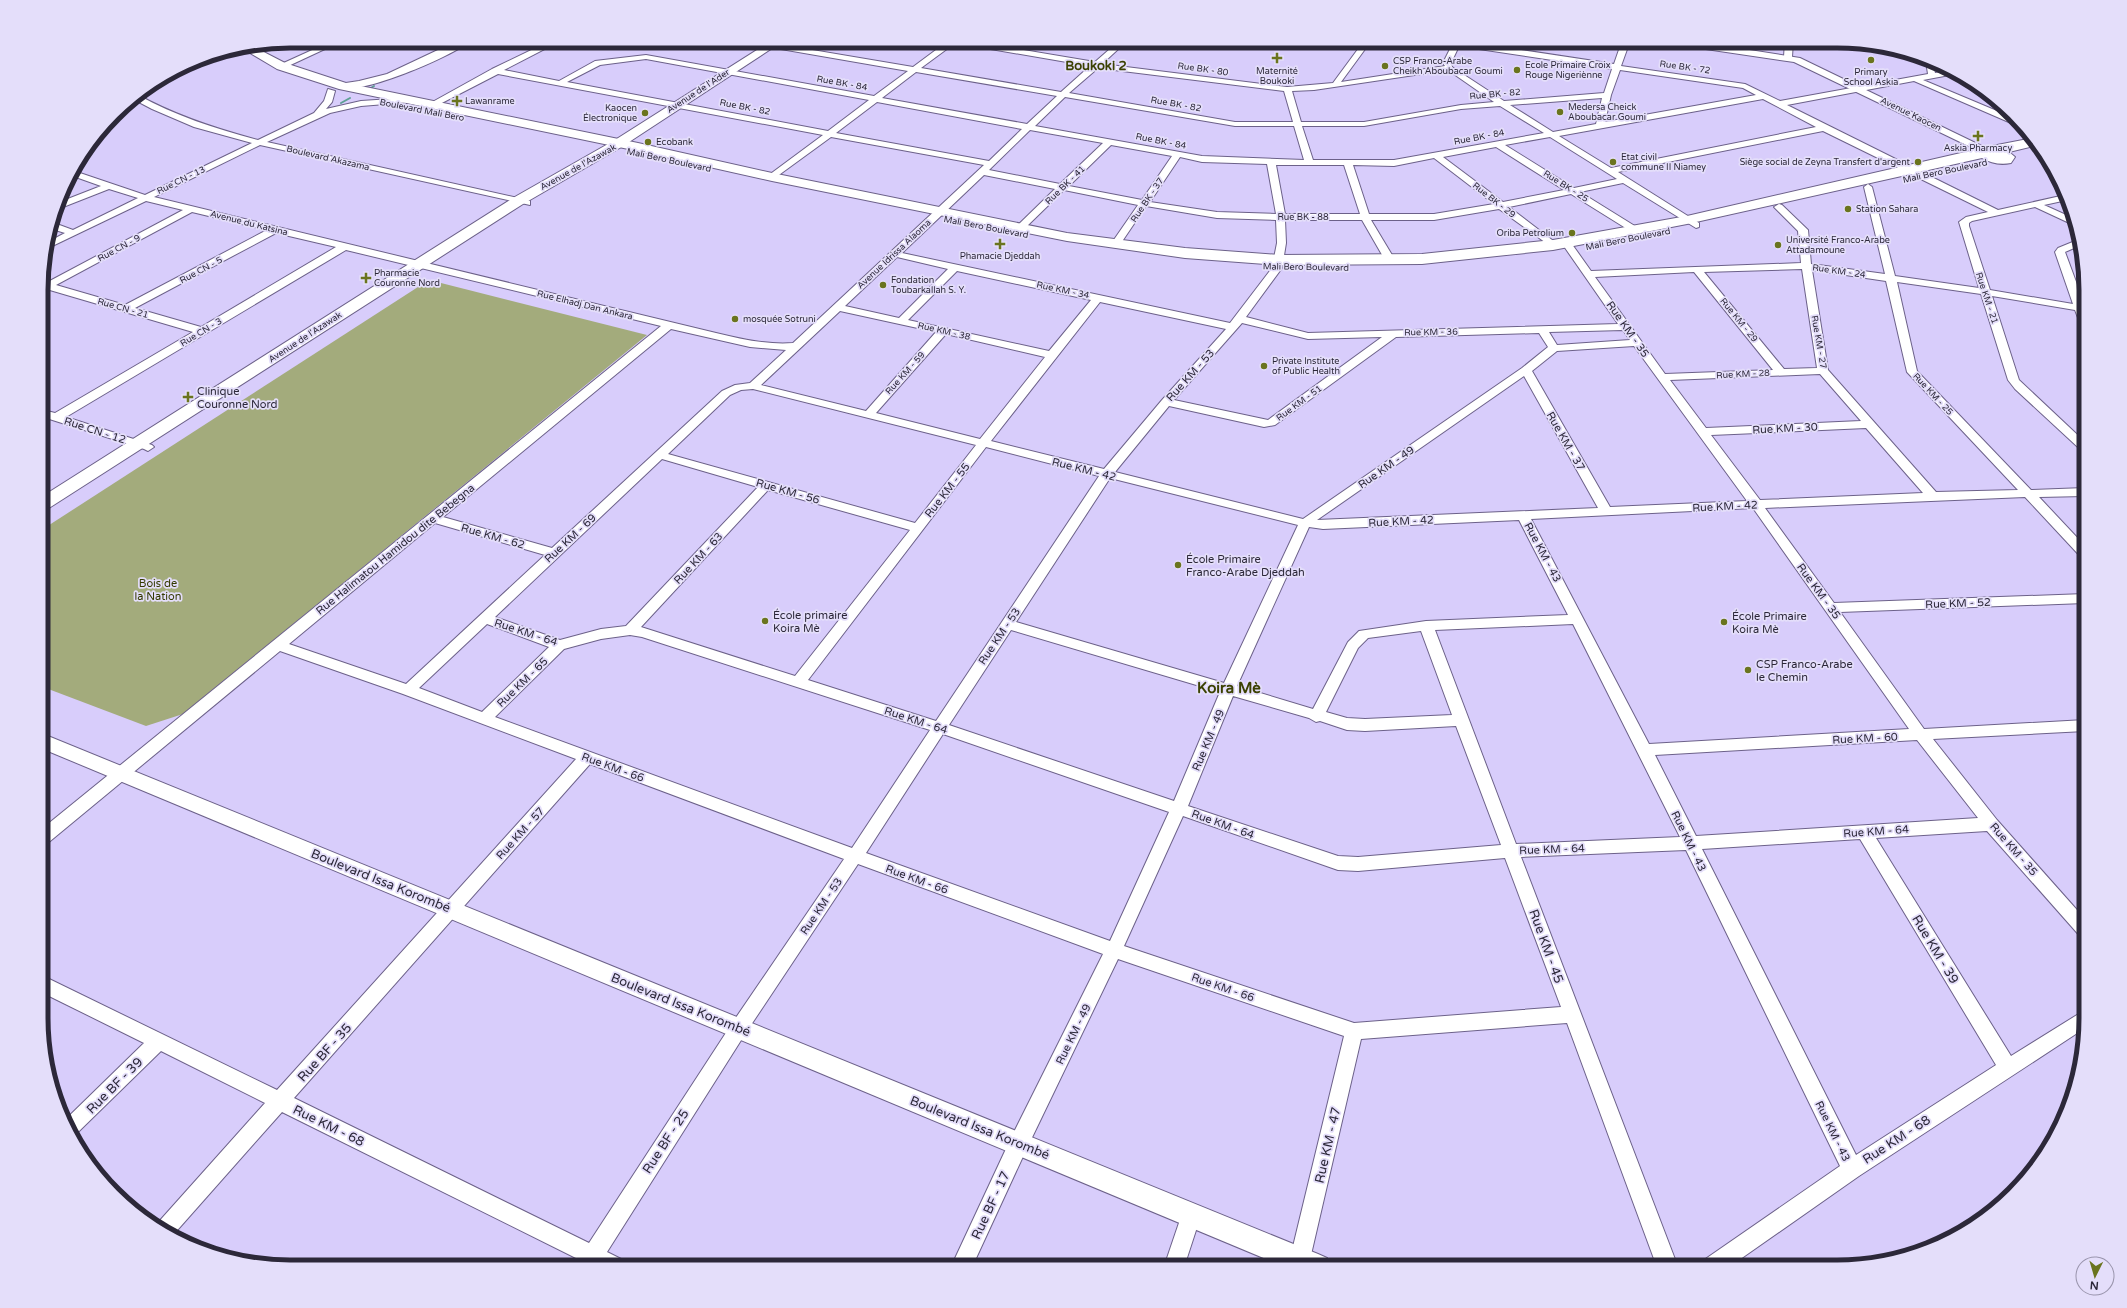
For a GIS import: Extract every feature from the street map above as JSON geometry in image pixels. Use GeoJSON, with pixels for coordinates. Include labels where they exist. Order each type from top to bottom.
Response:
{"type":"FeatureCollection","features":[{"type":"Feature","properties":{"kind":"main road","name":"Avenue de l'Ader"},"geometry":{"type":"LineString","coordinates":[[614,146],[767,48]]}},
{"type":"Feature","properties":{"kind":"main road","name":"Boulevard Mali Bero"},"geometry":{"type":"LineString","coordinates":[[254,51],[281,66],[337,89]]}},
{"type":"Feature","properties":{"kind":"main road","name":"Boulevard Mali Bero"},"geometry":{"type":"LineString","coordinates":[[240,54],[270,70],[337,89],[614,146]]}},
{"type":"Feature","properties":{"kind":"main road","name":"Boulevard Mali Bero"},"geometry":{"type":"LineString","coordinates":[[379,98],[406,100],[431,105],[614,146]]}},
{"type":"Feature","properties":{"kind":"main road"},"geometry":{"type":"LineString","coordinates":[[1995,154],[2029,144]]}},
{"type":"Feature","properties":{"kind":"main road","name":"Mali Bero Boulevard"},"geometry":{"type":"LineString","coordinates":[[614,146],[1116,252],[1166,258],[1384,268],[1446,265],[1564,246],[1779,207],[1816,194],[1868,187],[1915,173]]}},
{"type":"Feature","properties":{"kind":"main road","name":"Mali Bero Boulevard"},"geometry":{"type":"LineString","coordinates":[[614,146],[772,177],[936,214],[1116,244],[1278,264],[1465,256],[1564,246],[1634,230],[1691,223],[1995,154]]}},
{"type":"Feature","properties":{"kind":"main road","name":"Avenue de l'Azawak"},"geometry":{"type":"LineString","coordinates":[[48,511],[143,446],[424,265],[614,146]]}},
{"type":"Feature","properties":{"kind":"main road"},"geometry":{"type":"LineString","coordinates":[[1995,154],[2034,150]]}},
{"type":"Feature","properties":{"kind":"main road","name":"Avenue de l'Azawak"},"geometry":{"type":"LineString","coordinates":[[48,501],[143,446]]}},
{"type":"Feature","properties":{"kind":"street"},"geometry":{"type":"LineString","coordinates":[[281,66],[322,48]]}},
{"type":"Feature","properties":{"kind":"street"},"geometry":{"type":"LineString","coordinates":[[337,89],[372,83],[398,74],[450,48]]}},
{"type":"Feature","properties":{"kind":"street"},"geometry":{"type":"LineString","coordinates":[[431,105],[542,48]]}},
{"type":"Feature","properties":{"kind":"street","name":"Rue BK - 82"},"geometry":{"type":"LineString","coordinates":[[801,48],[915,70],[1228,124],[1364,124],[1439,110],[1501,103],[1607,95]]}},
{"type":"Feature","properties":{"kind":"street"},"geometry":{"type":"LineString","coordinates":[[772,177],[945,48]]}},
{"type":"Feature","properties":{"kind":"street","name":"Rue BK - 80"},"geometry":{"type":"LineString","coordinates":[[996,48],[1096,65],[1244,85],[1287,89],[1335,85],[1449,68]]}},
{"type":"Feature","properties":{"kind":"street","name":"Avenue Idrissa Alaoma"},"geometry":{"type":"LineString","coordinates":[[753,386],[1115,48]]}},
{"type":"Feature","properties":{"kind":"street"},"geometry":{"type":"LineString","coordinates":[[1335,85],[1362,48]]}},
{"type":"Feature","properties":{"kind":"street"},"geometry":{"type":"LineString","coordinates":[[1455,48],[1447,63],[1449,68],[1501,103],[1611,171],[1691,223]]}},
{"type":"Feature","properties":{"kind":"street","name":"Rue BK - 72"},"geometry":{"type":"LineString","coordinates":[[1496,48],[1739,85],[1750,88],[1824,128],[1995,212]]}},
{"type":"Feature","properties":{"kind":"street"},"geometry":{"type":"LineString","coordinates":[[1600,125],[1607,95],[1624,48]]}},
{"type":"Feature","properties":{"kind":"street","name":"Avenue Kaocen"},"geometry":{"type":"LineString","coordinates":[[1720,48],[1788,58],[1859,89],[1995,154]]}},
{"type":"Feature","properties":{"kind":"street"},"geometry":{"type":"LineString","coordinates":[[1788,58],[1789,48]]}},
{"type":"Feature","properties":{"kind":"street","name":"Rue BK - 84"},"geometry":{"type":"LineString","coordinates":[[560,83],[598,63],[639,57],[1216,161],[1348,163],[1394,163],[1765,96]]}},
{"type":"Feature","properties":{"kind":"street"},"geometry":{"type":"LineString","coordinates":[[1930,66],[1932,76]]}},
{"type":"Feature","properties":{"kind":"street","name":"Rue BK - 82"},"geometry":{"type":"LineString","coordinates":[[495,71],[991,164]]}},
{"type":"Feature","properties":{"kind":"street"},"geometry":{"type":"LineString","coordinates":[[1779,104],[1945,73]]}},
{"type":"Feature","properties":{"kind":"street"},"geometry":{"type":"LineString","coordinates":[[379,98],[383,86],[398,74]]}},
{"type":"Feature","properties":{"kind":"street"},"geometry":{"type":"LineString","coordinates":[[1915,79],[2007,118]]}},
{"type":"Feature","properties":{"kind":"street","name":"Rue CN - 13"},"geometry":{"type":"LineString","coordinates":[[316,114],[328,102],[337,89]]}},
{"type":"Feature","properties":{"kind":"street"},"geometry":{"type":"LineString","coordinates":[[1287,89],[1309,162]]}},
{"type":"Feature","properties":{"kind":"street","name":"Rue CN - 13"},"geometry":{"type":"LineString","coordinates":[[53,243],[316,114],[336,107],[379,98]]}},
{"type":"Feature","properties":{"kind":"street","name":"Boulevard Akazama"},"geometry":{"type":"LineString","coordinates":[[140,100],[153,108],[187,122],[258,142],[523,202]]}},
{"type":"Feature","properties":{"kind":"street"},"geometry":{"type":"LineString","coordinates":[[1982,108],[1993,105]]}},
{"type":"Feature","properties":{"kind":"street"},"geometry":{"type":"LineString","coordinates":[[1611,171],[1824,128]]}},
{"type":"Feature","properties":{"kind":"street","name":"Rue BK - 41"},"geometry":{"type":"LineString","coordinates":[[1021,227],[1109,142]]}},
{"type":"Feature","properties":{"kind":"street","name":"Rue BK - 25"},"geometry":{"type":"LineString","coordinates":[[1497,144],[1573,190],[1634,230]]}},
{"type":"Feature","properties":{"kind":"street","name":"Rue BK - 37"},"geometry":{"type":"LineString","coordinates":[[1116,244],[1177,155]]}},
{"type":"Feature","properties":{"kind":"street","name":"Rue BK - 29"},"geometry":{"type":"LineString","coordinates":[[1436,156],[1501,206],[1564,246]]}},
{"type":"Feature","properties":{"kind":"street"},"geometry":{"type":"LineString","coordinates":[[1271,162],[1281,217],[1278,264]]}},
{"type":"Feature","properties":{"kind":"street"},"geometry":{"type":"LineString","coordinates":[[1348,163],[1365,217],[1390,260]]}},
{"type":"Feature","properties":{"kind":"street","name":"Rue BK - 88"},"geometry":{"type":"LineString","coordinates":[[983,172],[1062,188],[1209,214],[1281,217],[1429,217],[1501,206],[1624,180]]}},
{"type":"Feature","properties":{"kind":"street","name":"Avenue du Katsina"},"geometry":{"type":"LineString","coordinates":[[77,176],[145,198],[424,265]]}},
{"type":"Feature","properties":{"kind":"street"},"geometry":{"type":"LineString","coordinates":[[64,204],[108,186]]}},
{"type":"Feature","properties":{"kind":"street","name":"Rue KM - 25"},"geometry":{"type":"LineString","coordinates":[[1868,187],[1891,279],[1910,368],[1915,376],[2079,546]]}},
{"type":"Feature","properties":{"kind":"street","name":"Rue KM - 21"},"geometry":{"type":"LineString","coordinates":[[2061,198],[1995,212],[1964,222],[1964,226],[2016,383],[2079,442]]}},
{"type":"Feature","properties":{"kind":"street"},"geometry":{"type":"LineString","coordinates":[[2036,204],[2068,220]]}},
{"type":"Feature","properties":{"kind":"street","name":"Rue KM - 27"},"geometry":{"type":"LineString","coordinates":[[1779,207],[1802,228],[1806,266],[1823,371],[1868,424],[1933,496]]}},
{"type":"Feature","properties":{"kind":"street","name":"Rue CN - 9"},"geometry":{"type":"LineString","coordinates":[[48,284],[192,209]]}},
{"type":"Feature","properties":{"kind":"street"},"geometry":{"type":"LineString","coordinates":[[56,227],[73,233]]}},
{"type":"Feature","properties":{"kind":"street","name":"Rue CN - 5"},"geometry":{"type":"LineString","coordinates":[[126,309],[276,229]]}},
{"type":"Feature","properties":{"kind":"street"},"geometry":{"type":"LineString","coordinates":[[2074,244],[2061,250],[2060,252],[2079,301]]}},
{"type":"Feature","properties":{"kind":"street","name":"Rue CN - 3"},"geometry":{"type":"LineString","coordinates":[[57,417],[345,246]]}},
{"type":"Feature","properties":{"kind":"street","name":"Rue KM - 35"},"geometry":{"type":"LineString","coordinates":[[1564,246],[1590,274],[1625,327],[1664,377],[1921,735],[1992,824],[2079,922]]}},
{"type":"Feature","properties":{"kind":"street","name":"Rue KM - 34"},"geometry":{"type":"LineString","coordinates":[[894,254],[1098,298],[1236,323]]}},
{"type":"Feature","properties":{"kind":"street","name":"Rue KM - 53"},"geometry":{"type":"LineString","coordinates":[[739,1028],[855,856],[1106,475],[1166,402],[1236,323],[1278,264]]}},
{"type":"Feature","properties":{"kind":"street","name":"Rue Elhadj Dan Ankara"},"geometry":{"type":"LineString","coordinates":[[424,265],[742,342],[768,346],[797,346]]}},
{"type":"Feature","properties":{"kind":"street","name":"Rue KM - 24"},"geometry":{"type":"LineString","coordinates":[[1590,274],[1806,266],[1986,292],[2079,308]]}},
{"type":"Feature","properties":{"kind":"street"},"geometry":{"type":"LineString","coordinates":[[901,322],[955,267]]}},
{"type":"Feature","properties":{"kind":"street","name":"Rue KM - 29"},"geometry":{"type":"LineString","coordinates":[[1697,269],[1781,372]]}},
{"type":"Feature","properties":{"kind":"street","name":"Rue CN - 21"},"geometry":{"type":"LineString","coordinates":[[48,287],[203,331]]}},
{"type":"Feature","properties":{"kind":"street","name":"Rue KM - 55"},"geometry":{"type":"LineString","coordinates":[[798,682],[856,609],[1051,355],[1098,298]]}},
{"type":"Feature","properties":{"kind":"street","name":"Rue KM - 38"},"geometry":{"type":"LineString","coordinates":[[838,307],[1051,355]]}},
{"type":"Feature","properties":{"kind":"street","name":"Rue KM - 36"},"geometry":{"type":"LineString","coordinates":[[1236,323],[1308,336],[1625,327]]}},
{"type":"Feature","properties":{"kind":"street","name":"Rue Halimatou Hamidou dite Bebegna"},"geometry":{"type":"LineString","coordinates":[[48,833],[669,325]]}},
{"type":"Feature","properties":{"kind":"street"},"geometry":{"type":"LineString","coordinates":[[1542,329],[1554,348],[1637,343]]}},
{"type":"Feature","properties":{"kind":"street","name":"Rue KM - 59"},"geometry":{"type":"LineString","coordinates":[[868,415],[943,331]]}},
{"type":"Feature","properties":{"kind":"street","name":"Rue KM - 51"},"geometry":{"type":"LineString","coordinates":[[1166,402],[1264,424],[1271,423],[1394,333]]}},
{"type":"Feature","properties":{"kind":"street","name":"Rue Elhadj Dan Ankara"},"geometry":{"type":"LineString","coordinates":[[742,342],[780,361]]}},
{"type":"Feature","properties":{"kind":"street","name":"Rue KM - 49"},"geometry":{"type":"LineString","coordinates":[[1019,1143],[1114,950],[1179,808],[1229,688],[1305,523],[1526,370],[1554,348]]}},
{"type":"Feature","properties":{"kind":"street","name":"Rue KM - 37"},"geometry":{"type":"LineString","coordinates":[[1526,370],[1606,511]]}},
{"type":"Feature","properties":{"kind":"street","name":"Rue KM - 28"},"geometry":{"type":"LineString","coordinates":[[1664,377],[1823,371]]}},
{"type":"Feature","properties":{"kind":"street","name":"Rue KM - 42"},"geometry":{"type":"LineString","coordinates":[[733,388],[753,386],[1106,475],[1305,523],[1335,525],[1933,496],[2079,492]]}},
{"type":"Feature","properties":{"kind":"street","name":"Rue KM - 69"},"geometry":{"type":"LineString","coordinates":[[408,690],[659,455],[733,388]]}},
{"type":"Feature","properties":{"kind":"street","name":"Rue CN - 12"},"geometry":{"type":"LineString","coordinates":[[48,414],[143,446]]}},
{"type":"Feature","properties":{"kind":"street","name":"Rue KM - 30"},"geometry":{"type":"LineString","coordinates":[[1703,432],[1868,424]]}},
{"type":"Feature","properties":{"kind":"street","name":"Rue KM - 56"},"geometry":{"type":"LineString","coordinates":[[659,455],[918,528]]}},
{"type":"Feature","properties":{"kind":"street","name":"Rue KM - 63"},"geometry":{"type":"LineString","coordinates":[[630,630],[766,485]]}},
{"type":"Feature","properties":{"kind":"street","name":"Rue KM - 43"},"geometry":{"type":"LineString","coordinates":[[1523,515],[1645,750],[1852,1169]]}},
{"type":"Feature","properties":{"kind":"street","name":"Rue KM - 62"},"geometry":{"type":"LineString","coordinates":[[433,518],[554,554]]}},
{"type":"Feature","properties":{"kind":"street","name":"Rue KM - 52"},"geometry":{"type":"LineString","coordinates":[[1831,608],[2079,598]]}},
{"type":"Feature","properties":{"kind":"street","name":"Rue KM - 64"},"geometry":{"type":"LineString","coordinates":[[485,618],[559,645],[601,634],[630,630],[643,632],[939,727],[1338,863],[1358,864],[1512,851],[1691,843],[1992,824]]}},
{"type":"Feature","properties":{"kind":"street"},"geometry":{"type":"LineString","coordinates":[[1316,717],[1358,639],[1364,634],[1426,626],[1578,619]]}},
{"type":"Feature","properties":{"kind":"street"},"geometry":{"type":"LineString","coordinates":[[1007,624],[1229,688],[1316,717],[1347,724],[1365,725],[1462,720]]}},
{"type":"Feature","properties":{"kind":"street","name":"Rue KM - 45"},"geometry":{"type":"LineString","coordinates":[[1426,626],[1666,1260]]}},
{"type":"Feature","properties":{"kind":"street","name":"Rue KM - 66"},"geometry":{"type":"LineString","coordinates":[[278,645],[408,690],[855,856],[1114,950],[1354,1031],[1572,1014]]}},
{"type":"Feature","properties":{"kind":"street","name":"Rue KM - 65"},"geometry":{"type":"LineString","coordinates":[[484,719],[559,645]]}},
{"type":"Feature","properties":{"kind":"street","name":"Rue KM - 60"},"geometry":{"type":"LineString","coordinates":[[1645,750],[2079,727]]}},
{"type":"Feature","properties":{"kind":"street","name":"Boulevard Issa Korombé"},"geometry":{"type":"LineString","coordinates":[[48,743],[1302,1260]]}},
{"type":"Feature","properties":{"kind":"street","name":"Rue KM - 57"},"geometry":{"type":"LineString","coordinates":[[452,910],[587,757]]}},
{"type":"Feature","properties":{"kind":"street","name":"Rue KM - 39"},"geometry":{"type":"LineString","coordinates":[[1864,831],[2007,1067]]}},
{"type":"Feature","properties":{"kind":"street","name":"Rue BF - 35"},"geometry":{"type":"LineString","coordinates":[[167,1227],[452,910]]}},
{"type":"Feature","properties":{"kind":"street","name":"Rue KM - 68"},"geometry":{"type":"LineString","coordinates":[[48,987],[601,1260]]}},
{"type":"Feature","properties":{"kind":"street","name":"Rue KM - 68"},"geometry":{"type":"LineString","coordinates":[[1720,1260],[1852,1169],[2007,1067],[2079,1023]]}},
{"type":"Feature","properties":{"kind":"street","name":"Rue BF - 25"},"geometry":{"type":"LineString","coordinates":[[593,1256],[739,1028]]}},
{"type":"Feature","properties":{"kind":"street","name":"Rue KM - 47"},"geometry":{"type":"LineString","coordinates":[[1310,1260],[1354,1031]]}},
{"type":"Feature","properties":{"kind":"street","name":"Rue BF - 39"},"geometry":{"type":"LineString","coordinates":[[73,1126],[159,1041]]}},
{"type":"Feature","properties":{"kind":"street","name":"Rue BF - 17"},"geometry":{"type":"LineString","coordinates":[[964,1260],[1019,1143]]}},
{"type":"Feature","properties":{"kind":"street"},"geometry":{"type":"LineString","coordinates":[[1176,1260],[1191,1215]]}},
{"type":"Feature","properties":{"kind":"green space","name":"Bois de la Nation"},"geometry":{"type":"Polygon","coordinates":[[[441,283],[647,335],[183,714],[146,726],[48,689],[48,526],[418,287],[441,283]]]}},
{"type":"Feature","properties":{"kind":"waterway"},"geometry":{"type":"LineString","coordinates":[[436,51],[442,48]]}},
{"type":"Feature","properties":{"kind":"waterway"},"geometry":{"type":"LineString","coordinates":[[341,103],[350,98]]}},
{"type":"Feature","properties":{"kind":"place","name":"Maternité Boukoki"},"geometry":{"type":"Point","coordinates":[1277,58]}},
{"type":"Feature","properties":{"kind":"place","name":"Primary School Askia"},"geometry":{"type":"Point","coordinates":[1871,60]}},
{"type":"Feature","properties":{"kind":"place","name":"CSP Franco-Arabe Cheikh Aboubacar Goumi"},"geometry":{"type":"Point","coordinates":[1385,66]}},
{"type":"Feature","properties":{"kind":"place","name":"Ecole Primaire Croix Rouge Nigeriènne"},"geometry":{"type":"Point","coordinates":[1517,70]}},
{"type":"Feature","properties":{"kind":"place","name":"Lawanrame"},"geometry":{"type":"Point","coordinates":[457,101]}},
{"type":"Feature","properties":{"kind":"place","name":"Medersa Cheick Aboubacar Goumi"},"geometry":{"type":"Point","coordinates":[1560,112]}},
{"type":"Feature","properties":{"kind":"place","name":"Kaocen Électronique"},"geometry":{"type":"Point","coordinates":[645,113]}},
{"type":"Feature","properties":{"kind":"place","name":"Askia Pharmacy"},"geometry":{"type":"Point","coordinates":[1978,136]}},
{"type":"Feature","properties":{"kind":"place","name":"Ecobank"},"geometry":{"type":"Point","coordinates":[648,142]}},
{"type":"Feature","properties":{"kind":"place","name":"Etat civil commune II Niamey"},"geometry":{"type":"Point","coordinates":[1613,162]}},
{"type":"Feature","properties":{"kind":"place","name":"Siège social de Zeyna Transfert d'argent"},"geometry":{"type":"Point","coordinates":[1918,162]}},
{"type":"Feature","properties":{"kind":"place","name":"Station Sahara"},"geometry":{"type":"Point","coordinates":[1848,209]}},
{"type":"Feature","properties":{"kind":"place","name":"Oriba Petrolium"},"geometry":{"type":"Point","coordinates":[1572,233]}},
{"type":"Feature","properties":{"kind":"place","name":"Phamacie Djeddah"},"geometry":{"type":"Point","coordinates":[1000,244]}},
{"type":"Feature","properties":{"kind":"place","name":"Université Franco-Arabe Attadamoune"},"geometry":{"type":"Point","coordinates":[1778,245]}},
{"type":"Feature","properties":{"kind":"place","name":"Pharmacie Couronne Nord"},"geometry":{"type":"Point","coordinates":[366,278]}},
{"type":"Feature","properties":{"kind":"place","name":"Fondation Toubarkallah S. Y."},"geometry":{"type":"Point","coordinates":[883,285]}},
{"type":"Feature","properties":{"kind":"place","name":"mosquée Sotruni"},"geometry":{"type":"Point","coordinates":[735,319]}},
{"type":"Feature","properties":{"kind":"place","name":"Private Institute of Public Health"},"geometry":{"type":"Point","coordinates":[1264,366]}},
{"type":"Feature","properties":{"kind":"place","name":"Clinique Couronne Nord"},"geometry":{"type":"Point","coordinates":[188,397]}},
{"type":"Feature","properties":{"kind":"place","name":"École Primaire Franco-Arabe Djeddah"},"geometry":{"type":"Point","coordinates":[1178,565]}},
{"type":"Feature","properties":{"kind":"place","name":"École primaire Koira Mè"},"geometry":{"type":"Point","coordinates":[765,621]}},
{"type":"Feature","properties":{"kind":"place","name":"École Primaire Koira Mè"},"geometry":{"type":"Point","coordinates":[1724,622]}},
{"type":"Feature","properties":{"kind":"place","name":"CSP Franco-Arabe le Chemin"},"geometry":{"type":"Point","coordinates":[1748,670]}},
{"type":"Feature","properties":{"kind":"district","name":"Boukoki 2"},"geometry":{"type":"Point","coordinates":[1096,65]}},
{"type":"Feature","properties":{"kind":"district","name":"Koira Mè"},"geometry":{"type":"Point","coordinates":[1229,688]}}]}
